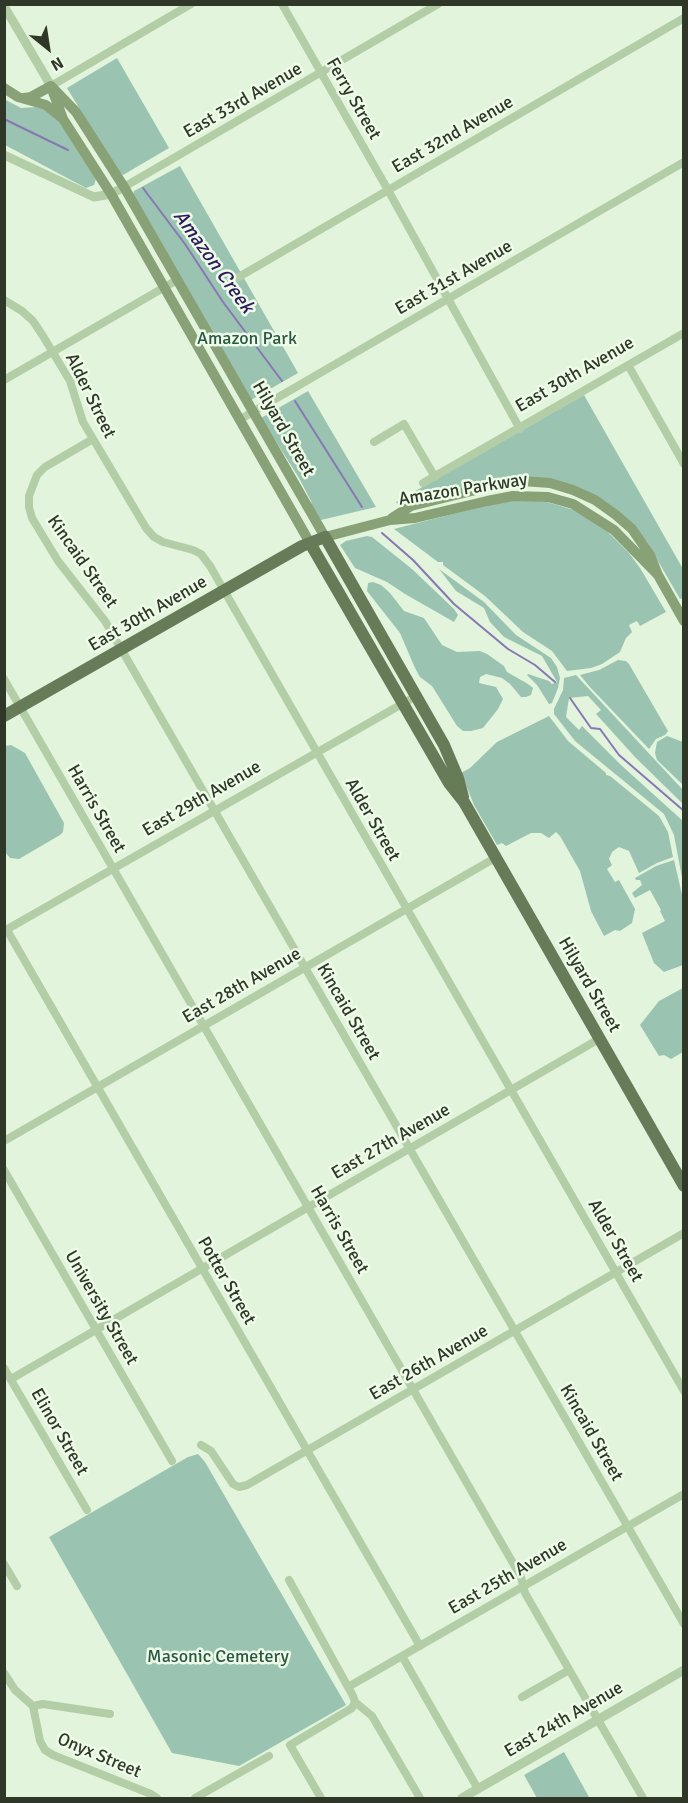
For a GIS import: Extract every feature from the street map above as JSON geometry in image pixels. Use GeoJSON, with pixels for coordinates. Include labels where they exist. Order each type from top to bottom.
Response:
{"type":"FeatureCollection","features":[{"type":"Feature","properties":{"kind":"main road"},"geometry":{"type":"LineString","coordinates":[[24,99],[51,86]]}},
{"type":"Feature","properties":{"kind":"main road","name":"Hilyard Street"},"geometry":{"type":"LineString","coordinates":[[51,86],[63,119],[111,194],[310,543],[449,783],[464,802],[684,1186]]}},
{"type":"Feature","properties":{"kind":"main road","name":"Hilyard Street"},"geometry":{"type":"LineString","coordinates":[[51,86],[76,112],[124,187],[416,696],[451,761],[464,802]]}},
{"type":"Feature","properties":{"kind":"main road"},"geometry":{"type":"LineString","coordinates":[[4,88],[13,95],[46,105],[63,119]]}},
{"type":"Feature","properties":{"kind":"main road","name":"Amazon Parkway"},"geometry":{"type":"LineString","coordinates":[[310,543],[390,520],[415,518],[513,496],[549,496],[573,504],[614,530],[657,575],[683,620]]}},
{"type":"Feature","properties":{"kind":"main road","name":"East 30th Avenue"},"geometry":{"type":"LineString","coordinates":[[4,717],[310,543]]}},
{"type":"Feature","properties":{"kind":"street"},"geometry":{"type":"LineString","coordinates":[[51,86],[190,4]]}},
{"type":"Feature","properties":{"kind":"street","name":"Ferry Street"},"geometry":{"type":"LineString","coordinates":[[282,4],[520,429]]}},
{"type":"Feature","properties":{"kind":"street","name":"East 33rd Avenue"},"geometry":{"type":"LineString","coordinates":[[124,187],[438,4]]}},
{"type":"Feature","properties":{"kind":"street","name":"Hilyard Street"},"geometry":{"type":"LineString","coordinates":[[4,6],[51,86]]}},
{"type":"Feature","properties":{"kind":"street","name":"East 32nd Avenue"},"geometry":{"type":"LineString","coordinates":[[237,278],[684,18]]}},
{"type":"Feature","properties":{"kind":"street"},"geometry":{"type":"LineString","coordinates":[[4,155],[86,194],[100,197],[124,187]]}},
{"type":"Feature","properties":{"kind":"street","name":"East 31st Avenue"},"geometry":{"type":"LineString","coordinates":[[239,420],[684,162]]}},
{"type":"Feature","properties":{"kind":"street"},"geometry":{"type":"LineString","coordinates":[[4,380],[177,280]]}},
{"type":"Feature","properties":{"kind":"street","name":"Alder Street"},"geometry":{"type":"LineString","coordinates":[[4,300],[33,321],[53,352],[69,381],[77,408],[93,439],[146,528],[154,537],[163,542],[201,554],[684,1391]]}},
{"type":"Feature","properties":{"kind":"street","name":"East 30th Avenue"},"geometry":{"type":"LineString","coordinates":[[423,483],[684,333]]}},
{"type":"Feature","properties":{"kind":"street"},"geometry":{"type":"LineString","coordinates":[[628,365],[684,464]]}},
{"type":"Feature","properties":{"kind":"street"},"geometry":{"type":"LineString","coordinates":[[374,442],[404,424],[435,477]]}},
{"type":"Feature","properties":{"kind":"street","name":"Kincaid Street"},"geometry":{"type":"LineString","coordinates":[[93,439],[45,467],[37,475],[29,496],[32,518],[47,545],[94,603],[122,650],[684,1624]]}},
{"type":"Feature","properties":{"kind":"street","name":"Harris Street"},"geometry":{"type":"LineString","coordinates":[[4,679],[521,1577],[525,1593],[643,1798]]}},
{"type":"Feature","properties":{"kind":"street","name":"East 29th Avenue"},"geometry":{"type":"LineString","coordinates":[[6,931],[416,696]]}},
{"type":"Feature","properties":{"kind":"street","name":"East 28th Avenue"},"geometry":{"type":"LineString","coordinates":[[4,1141],[495,858]]}},
{"type":"Feature","properties":{"kind":"street","name":"Potter Street"},"geometry":{"type":"LineString","coordinates":[[6,931],[420,1646]]}},
{"type":"Feature","properties":{"kind":"street","name":"East 27th Avenue"},"geometry":{"type":"LineString","coordinates":[[11,1379],[599,1040]]}},
{"type":"Feature","properties":{"kind":"street","name":"University Street"},"geometry":{"type":"LineString","coordinates":[[4,1170],[172,1461]]}},
{"type":"Feature","properties":{"kind":"street","name":"East 26th Avenue"},"geometry":{"type":"LineString","coordinates":[[201,1445],[211,1450],[230,1481],[239,1487],[252,1483],[684,1233]]}},
{"type":"Feature","properties":{"kind":"street","name":"Elinor Street"},"geometry":{"type":"LineString","coordinates":[[4,1368],[87,1510]]}},
{"type":"Feature","properties":{"kind":"street","name":"East 25th Avenue"},"geometry":{"type":"LineString","coordinates":[[348,1687],[684,1494]]}},
{"type":"Feature","properties":{"kind":"street"},"geometry":{"type":"LineString","coordinates":[[4,1564],[17,1586]]}},
{"type":"Feature","properties":{"kind":"street"},"geometry":{"type":"LineString","coordinates":[[289,1580],[355,1702],[372,1716],[420,1798]]}},
{"type":"Feature","properties":{"kind":"street"},"geometry":{"type":"LineString","coordinates":[[402,1656],[478,1789]]}},
{"type":"Feature","properties":{"kind":"street"},"geometry":{"type":"LineString","coordinates":[[522,1697],[569,1670]]}},
{"type":"Feature","properties":{"kind":"street","name":"East 24th Avenue"},"geometry":{"type":"LineString","coordinates":[[462,1798],[684,1670]]}},
{"type":"Feature","properties":{"kind":"street"},"geometry":{"type":"LineString","coordinates":[[4,1672],[15,1690],[33,1706],[43,1704],[110,1714]]}},
{"type":"Feature","properties":{"kind":"street"},"geometry":{"type":"LineString","coordinates":[[321,1798],[290,1745],[350,1710],[355,1702]]}},
{"type":"Feature","properties":{"kind":"street","name":"Onyx Street"},"geometry":{"type":"LineString","coordinates":[[33,1706],[40,1742],[49,1753],[154,1796]]}},
{"type":"Feature","properties":{"kind":"street"},"geometry":{"type":"LineString","coordinates":[[195,1798],[269,1756]]}},
{"type":"Feature","properties":{"kind":"street"},"geometry":{"type":"LineString","coordinates":[[142,1798],[154,1796]]}},
{"type":"Feature","properties":{"kind":"green space"},"geometry":{"type":"Polygon","coordinates":[[[117,58],[169,148],[123,175],[116,169],[67,88],[117,58]]]}},
{"type":"Feature","properties":{"kind":"green space"},"geometry":{"type":"Polygon","coordinates":[[[4,99],[21,108],[37,107],[47,110],[58,120],[96,179],[94,185],[86,188],[5,145],[4,99]]]}},
{"type":"Feature","properties":{"kind":"green space","name":"Amazon Park"},"geometry":{"type":"Polygon","coordinates":[[[180,166],[298,373],[251,400],[133,195],[134,191],[180,166]]]}},
{"type":"Feature","properties":{"kind":"green space","name":"Amazon Park"},"geometry":{"type":"Polygon","coordinates":[[[308,391],[376,507],[321,520],[314,512],[299,478],[261,418],[308,391]]]}},
{"type":"Feature","properties":{"kind":"green space"},"geometry":{"type":"Polygon","coordinates":[[[584,395],[683,569],[683,598],[680,599],[647,542],[632,524],[551,480],[449,492],[398,505],[396,502],[584,395]]]}},
{"type":"Feature","properties":{"kind":"green space"},"geometry":{"type":"Polygon","coordinates":[[[503,501],[547,502],[574,510],[604,528],[629,553],[666,612],[640,626],[637,621],[629,625],[632,632],[626,638],[620,652],[602,664],[567,671],[552,651],[523,632],[485,596],[443,565],[443,562],[438,562],[394,529],[503,501]]]}},
{"type":"Feature","properties":{"kind":"green space"},"geometry":{"type":"Polygon","coordinates":[[[372,537],[412,569],[454,609],[458,615],[454,622],[387,582],[355,568],[340,545],[346,541],[372,537]]]}},
{"type":"Feature","properties":{"kind":"green space"},"geometry":{"type":"Polygon","coordinates":[[[439,569],[484,602],[516,635],[551,658],[560,678],[552,703],[549,704],[537,685],[527,675],[549,681],[552,684],[557,682],[542,656],[504,637],[490,622],[484,608],[456,591],[439,569]]]}},
{"type":"Feature","properties":{"kind":"green space"},"geometry":{"type":"Polygon","coordinates":[[[368,583],[381,585],[390,593],[404,611],[424,618],[442,645],[457,652],[480,651],[487,654],[504,666],[507,672],[533,688],[531,695],[521,697],[502,678],[486,674],[480,677],[479,683],[496,687],[503,699],[483,728],[463,731],[457,726],[432,686],[420,677],[400,633],[367,591],[368,583]]]}},
{"type":"Feature","properties":{"kind":"green space"},"geometry":{"type":"Polygon","coordinates":[[[618,660],[629,664],[668,731],[656,739],[649,749],[580,675],[599,670],[618,660]]]}},
{"type":"Feature","properties":{"kind":"green space"},"geometry":{"type":"Polygon","coordinates":[[[576,675],[683,790],[683,804],[635,757],[596,714],[601,710],[588,696],[569,698],[566,717],[579,730],[582,726],[683,821],[683,883],[674,835],[664,814],[575,741],[554,714],[563,690],[564,678],[576,675]]]}},
{"type":"Feature","properties":{"kind":"green space"},"geometry":{"type":"Polygon","coordinates":[[[549,716],[568,741],[606,775],[659,816],[668,832],[673,857],[639,873],[629,851],[619,847],[612,852],[609,859],[612,865],[607,869],[615,882],[619,880],[635,909],[632,923],[620,931],[615,930],[604,936],[591,911],[580,871],[560,836],[556,832],[549,838],[541,833],[531,833],[506,846],[502,843],[497,845],[474,805],[461,773],[470,768],[497,742],[549,716]]]}},
{"type":"Feature","properties":{"kind":"green space"},"geometry":{"type":"Polygon","coordinates":[[[667,736],[683,742],[683,785],[657,760],[655,753],[657,742],[667,736]]]}},
{"type":"Feature","properties":{"kind":"green space"},"geometry":{"type":"Polygon","coordinates":[[[11,745],[25,753],[64,823],[63,832],[60,835],[19,859],[10,858],[5,852],[5,746],[11,745]]]}},
{"type":"Feature","properties":{"kind":"green space"},"geometry":{"type":"Polygon","coordinates":[[[674,860],[683,899],[683,965],[664,972],[654,963],[642,933],[665,921],[661,910],[650,890],[635,898],[632,893],[642,885],[640,880],[635,878],[656,866],[674,860]]]}},
{"type":"Feature","properties":{"kind":"green space"},"geometry":{"type":"Polygon","coordinates":[[[683,988],[683,1052],[671,1059],[664,1055],[659,1056],[640,1025],[659,1001],[683,988]]]}},
{"type":"Feature","properties":{"kind":"green space","name":"Masonic Cemetery"},"geometry":{"type":"Polygon","coordinates":[[[198,1454],[205,1462],[346,1705],[239,1766],[172,1753],[49,1537],[188,1457],[198,1454]]]}},
{"type":"Feature","properties":{"kind":"green space"},"geometry":{"type":"Polygon","coordinates":[[[564,1752],[589,1797],[537,1798],[524,1775],[564,1752]]]}},
{"type":"Feature","properties":{"kind":"waterway","name":"Amazon Creek"},"geometry":{"type":"LineString","coordinates":[[4,119],[68,150]]}},
{"type":"Feature","properties":{"kind":"waterway","name":"Amazon Creek"},"geometry":{"type":"LineString","coordinates":[[143,188],[282,381]]}},
{"type":"Feature","properties":{"kind":"waterway","name":"Amazon Creek"},"geometry":{"type":"LineString","coordinates":[[295,401],[362,507]]}},
{"type":"Feature","properties":{"kind":"waterway","name":"Amazon Creek"},"geometry":{"type":"LineString","coordinates":[[382,533],[413,560],[454,604],[508,649],[535,665],[555,682]]}},
{"type":"Feature","properties":{"kind":"waterway","name":"Amazon Creek"},"geometry":{"type":"LineString","coordinates":[[570,698],[591,728],[600,729],[619,755],[684,811]]}}]}
